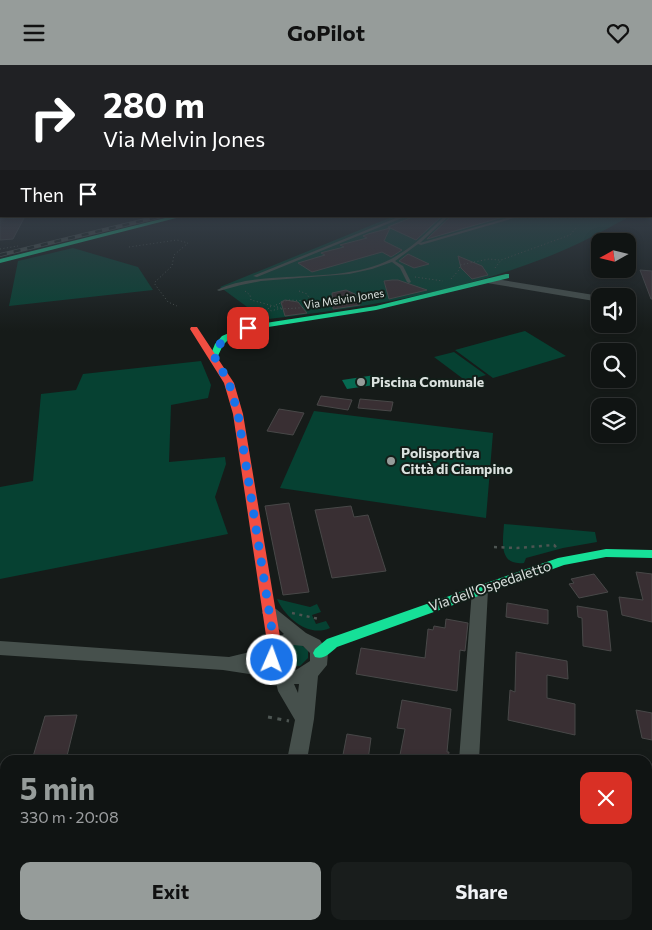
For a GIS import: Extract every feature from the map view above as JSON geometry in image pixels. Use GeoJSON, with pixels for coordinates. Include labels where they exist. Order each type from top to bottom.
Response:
{"type":"FeatureCollection","features":[{"type":"Feature","properties":{"kind":"street"},"geometry":{"type":"LineString","coordinates":[[0,261],[47,249]]}},
{"type":"Feature","properties":{"kind":"street","name":"Via Melvin Jones"},"geometry":{"type":"LineString","coordinates":[[490,275],[591,297]]}},
{"type":"Feature","properties":{"kind":"street","name":"Via Melvin Jones"},"geometry":{"type":"LineString","coordinates":[[214,356],[219,344],[225,338],[248,328],[376,308],[490,275],[506,276]]}},
{"type":"Feature","properties":{"kind":"street"},"geometry":{"type":"LineString","coordinates":[[194,329],[214,356],[229,383],[238,414],[277,662],[287,691],[305,719]]}},
{"type":"Feature","properties":{"kind":"street","name":"Via dell'Ospedaletto"},"geometry":{"type":"LineString","coordinates":[[315,644],[480,590],[548,565],[587,554],[625,552],[652,554]]}},
{"type":"Feature","properties":{"kind":"street"},"geometry":{"type":"LineString","coordinates":[[469,755],[480,590]]}},
{"type":"Feature","properties":{"kind":"street"},"geometry":{"type":"LineString","coordinates":[[0,648],[223,663],[277,662],[294,677],[309,674],[318,665],[315,644],[270,613]]}},
{"type":"Feature","properties":{"kind":"street"},"geometry":{"type":"LineString","coordinates":[[277,662],[285,641],[315,644]]}},
{"type":"Feature","properties":{"kind":"street"},"geometry":{"type":"LineString","coordinates":[[298,755],[305,719],[309,674]]}},
{"type":"Feature","properties":{"kind":"lane"},"geometry":{"type":"LineString","coordinates":[[219,290],[322,249]]}},
{"type":"Feature","properties":{"kind":"lane"},"geometry":{"type":"LineString","coordinates":[[241,282],[263,278],[343,274],[391,260],[408,249]]}},
{"type":"Feature","properties":{"kind":"lane"},"geometry":{"type":"LineString","coordinates":[[391,260],[402,267],[409,280]]}},
{"type":"Feature","properties":{"kind":"path"},"geometry":{"type":"LineString","coordinates":[[177,305],[168,302],[154,283],[172,266],[174,255],[181,249]]}},
{"type":"Feature","properties":{"kind":"path"},"geometry":{"type":"LineString","coordinates":[[457,279],[449,281],[459,270],[460,265],[489,259],[500,260],[530,249]]}},
{"type":"Feature","properties":{"kind":"path"},"geometry":{"type":"LineString","coordinates":[[490,275],[500,260]]}},
{"type":"Feature","properties":{"kind":"path"},"geometry":{"type":"LineString","coordinates":[[409,280],[419,277],[446,281],[437,283]]}},
{"type":"Feature","properties":{"kind":"path"},"geometry":{"type":"LineString","coordinates":[[245,291],[250,295],[251,300],[272,306],[280,301],[289,299],[310,301]]}},
{"type":"Feature","properties":{"kind":"path"},"geometry":{"type":"LineString","coordinates":[[269,309],[273,311],[314,307],[307,294],[299,291]]}},
{"type":"Feature","properties":{"kind":"path"},"geometry":{"type":"LineString","coordinates":[[358,300],[385,295]]}},
{"type":"Feature","properties":{"kind":"path"},"geometry":{"type":"LineString","coordinates":[[276,305],[281,307],[281,309]]}},
{"type":"Feature","properties":{"kind":"path"},"geometry":{"type":"LineString","coordinates":[[251,314],[269,309],[272,306]]}},
{"type":"Feature","properties":{"kind":"path"},"geometry":{"type":"LineString","coordinates":[[494,547],[516,550],[532,546],[554,545],[560,551]]}},
{"type":"Feature","properties":{"kind":"path"},"geometry":{"type":"LineString","coordinates":[[270,613],[282,611],[319,619]]}},
{"type":"Feature","properties":{"kind":"shaded area"},"geometry":{"type":"Polygon","coordinates":[[[67,249],[78,249],[138,267],[153,290],[9,306],[18,261],[67,249]]]}},
{"type":"Feature","properties":{"kind":"shaded area"},"geometry":{"type":"Polygon","coordinates":[[[312,249],[565,249],[508,271],[438,291],[332,311],[261,320],[258,315],[220,287],[312,249]]]}},
{"type":"Feature","properties":{"kind":"shaded area"},"geometry":{"type":"Polygon","coordinates":[[[525,331],[566,356],[493,378],[455,350],[525,331]]]}},
{"type":"Feature","properties":{"kind":"shaded area"},"geometry":{"type":"Polygon","coordinates":[[[454,352],[486,375],[466,381],[434,357],[454,352]]]}},
{"type":"Feature","properties":{"kind":"shaded area"},"geometry":{"type":"Polygon","coordinates":[[[201,361],[211,385],[208,398],[171,405],[169,462],[225,457],[226,464],[215,497],[228,534],[0,579],[0,487],[33,481],[41,394],[76,390],[83,374],[201,361]]]}},
{"type":"Feature","properties":{"kind":"shaded area","name":"Piscina Comunale"},"geometry":{"type":"Polygon","coordinates":[[[375,375],[381,384],[347,389],[342,380],[375,375]]]}},
{"type":"Feature","properties":{"kind":"shaded area","name":"Polisportiva Città di Ciampino"},"geometry":{"type":"Polygon","coordinates":[[[314,411],[493,433],[486,518],[280,488],[314,411]]]}},
{"type":"Feature","properties":{"kind":"shaded area"},"geometry":{"type":"Polygon","coordinates":[[[504,524],[595,532],[597,542],[563,548],[526,558],[524,563],[516,563],[510,561],[504,551],[504,524]]]}},
{"type":"Feature","properties":{"kind":"shaded area"},"geometry":{"type":"Polygon","coordinates":[[[277,599],[310,607],[317,604],[321,612],[312,615],[316,624],[326,621],[330,628],[314,630],[298,624],[291,619],[277,599]]]}},
{"type":"Feature","properties":{"kind":"shaded area"},"geometry":{"type":"Polygon","coordinates":[[[292,644],[301,645],[308,650],[308,658],[300,666],[287,665],[282,659],[282,652],[292,644]]]}},
{"type":"Feature","properties":{"kind":"building"},"geometry":{"type":"Polygon","coordinates":[[[335,249],[402,250],[391,257],[382,252],[312,272],[298,263],[325,255],[321,253],[335,249]]]}},
{"type":"Feature","properties":{"kind":"building"},"geometry":{"type":"Polygon","coordinates":[[[408,254],[429,264],[414,268],[399,261],[408,254]]]}},
{"type":"Feature","properties":{"kind":"building"},"geometry":{"type":"Polygon","coordinates":[[[458,256],[482,266],[488,275],[472,279],[461,268],[458,256]]]}},
{"type":"Feature","properties":{"kind":"building"},"geometry":{"type":"Polygon","coordinates":[[[640,270],[652,271],[652,299],[651,299],[640,270]]]}},
{"type":"Feature","properties":{"kind":"building"},"geometry":{"type":"Polygon","coordinates":[[[398,280],[427,290],[389,299],[384,281],[398,280]]]}},
{"type":"Feature","properties":{"kind":"building"},"geometry":{"type":"Polygon","coordinates":[[[346,290],[355,294],[360,305],[333,309],[332,293],[346,290]]]}},
{"type":"Feature","properties":{"kind":"building"},"geometry":{"type":"Polygon","coordinates":[[[285,300],[298,302],[307,313],[285,316],[281,302],[285,300]]]}},
{"type":"Feature","properties":{"kind":"building"},"geometry":{"type":"Polygon","coordinates":[[[321,396],[352,400],[348,410],[317,405],[321,396]]]}},
{"type":"Feature","properties":{"kind":"building"},"geometry":{"type":"Polygon","coordinates":[[[360,399],[393,402],[391,411],[358,408],[360,399]]]}},
{"type":"Feature","properties":{"kind":"building"},"geometry":{"type":"Polygon","coordinates":[[[279,409],[304,413],[293,435],[267,431],[279,409]]]}},
{"type":"Feature","properties":{"kind":"building"},"geometry":{"type":"Polygon","coordinates":[[[289,503],[309,592],[283,595],[265,506],[289,503]]]}},
{"type":"Feature","properties":{"kind":"building"},"geometry":{"type":"Polygon","coordinates":[[[351,506],[354,517],[368,515],[386,571],[332,578],[315,510],[351,506]]]}},
{"type":"Feature","properties":{"kind":"building"},"geometry":{"type":"Polygon","coordinates":[[[636,572],[652,574],[652,622],[622,615],[619,597],[643,600],[636,572]]]}},
{"type":"Feature","properties":{"kind":"building"},"geometry":{"type":"Polygon","coordinates":[[[594,574],[608,592],[579,598],[569,584],[574,583],[571,579],[594,574]]]}},
{"type":"Feature","properties":{"kind":"building"},"geometry":{"type":"Polygon","coordinates":[[[507,603],[548,610],[548,624],[506,617],[507,603]]]}},
{"type":"Feature","properties":{"kind":"building"},"geometry":{"type":"Polygon","coordinates":[[[577,606],[607,611],[611,651],[583,646],[582,618],[578,617],[577,606]]]}},
{"type":"Feature","properties":{"kind":"building"},"geometry":{"type":"Polygon","coordinates":[[[446,619],[468,623],[465,651],[460,650],[457,691],[356,674],[361,648],[425,658],[428,629],[433,630],[434,626],[445,628],[446,619]]]}},
{"type":"Feature","properties":{"kind":"building"},"geometry":{"type":"Polygon","coordinates":[[[516,652],[567,661],[568,679],[547,675],[547,698],[575,704],[575,735],[508,720],[510,690],[515,692],[516,652]]]}},
{"type":"Feature","properties":{"kind":"building"},"geometry":{"type":"Polygon","coordinates":[[[402,700],[451,709],[447,752],[449,752],[449,755],[400,755],[405,729],[397,728],[402,700]]]}},
{"type":"Feature","properties":{"kind":"building"},"geometry":{"type":"Polygon","coordinates":[[[636,710],[652,713],[652,740],[642,738],[636,710]]]}},
{"type":"Feature","properties":{"kind":"building"},"geometry":{"type":"Polygon","coordinates":[[[77,715],[67,755],[33,755],[45,716],[77,715]]]}},
{"type":"Feature","properties":{"kind":"building"},"geometry":{"type":"Polygon","coordinates":[[[347,734],[371,738],[369,755],[343,755],[347,734]]]}},
{"type":"Feature","properties":{"kind":"railway"},"geometry":{"type":"LineString","coordinates":[[0,255],[23,249]]}},
{"type":"Feature","properties":{"kind":"traffic: fast"},"geometry":{"type":"LineString","coordinates":[[0,261],[47,249]]}},
{"type":"Feature","properties":{"kind":"traffic: fast"},"geometry":{"type":"LineString","coordinates":[[214,356],[219,344],[225,338],[248,328],[376,308],[506,276]]}},
{"type":"Feature","properties":{"kind":"traffic: fast"},"geometry":{"type":"LineString","coordinates":[[320,653],[332,643],[562,561],[606,553],[652,554]]}},
{"type":"Feature","properties":{"kind":"traffic: jam"},"geometry":{"type":"LineString","coordinates":[[194,329],[229,383],[238,414],[275,649]]}},
{"type":"Feature","properties":{"kind":"place","name":"Piscina Comunale"},"geometry":{"type":"Point","coordinates":[361,382]}},
{"type":"Feature","properties":{"kind":"place","name":"Polisportiva Città di Ciampino"},"geometry":{"type":"Point","coordinates":[391,461]}},
{"type":"Feature","properties":{"kind":"route"},"geometry":{"type":"LineString","coordinates":[[248,328],[232,333],[225,338],[219,344],[214,356],[229,383],[238,414],[275,649],[272,660]]}}]}
